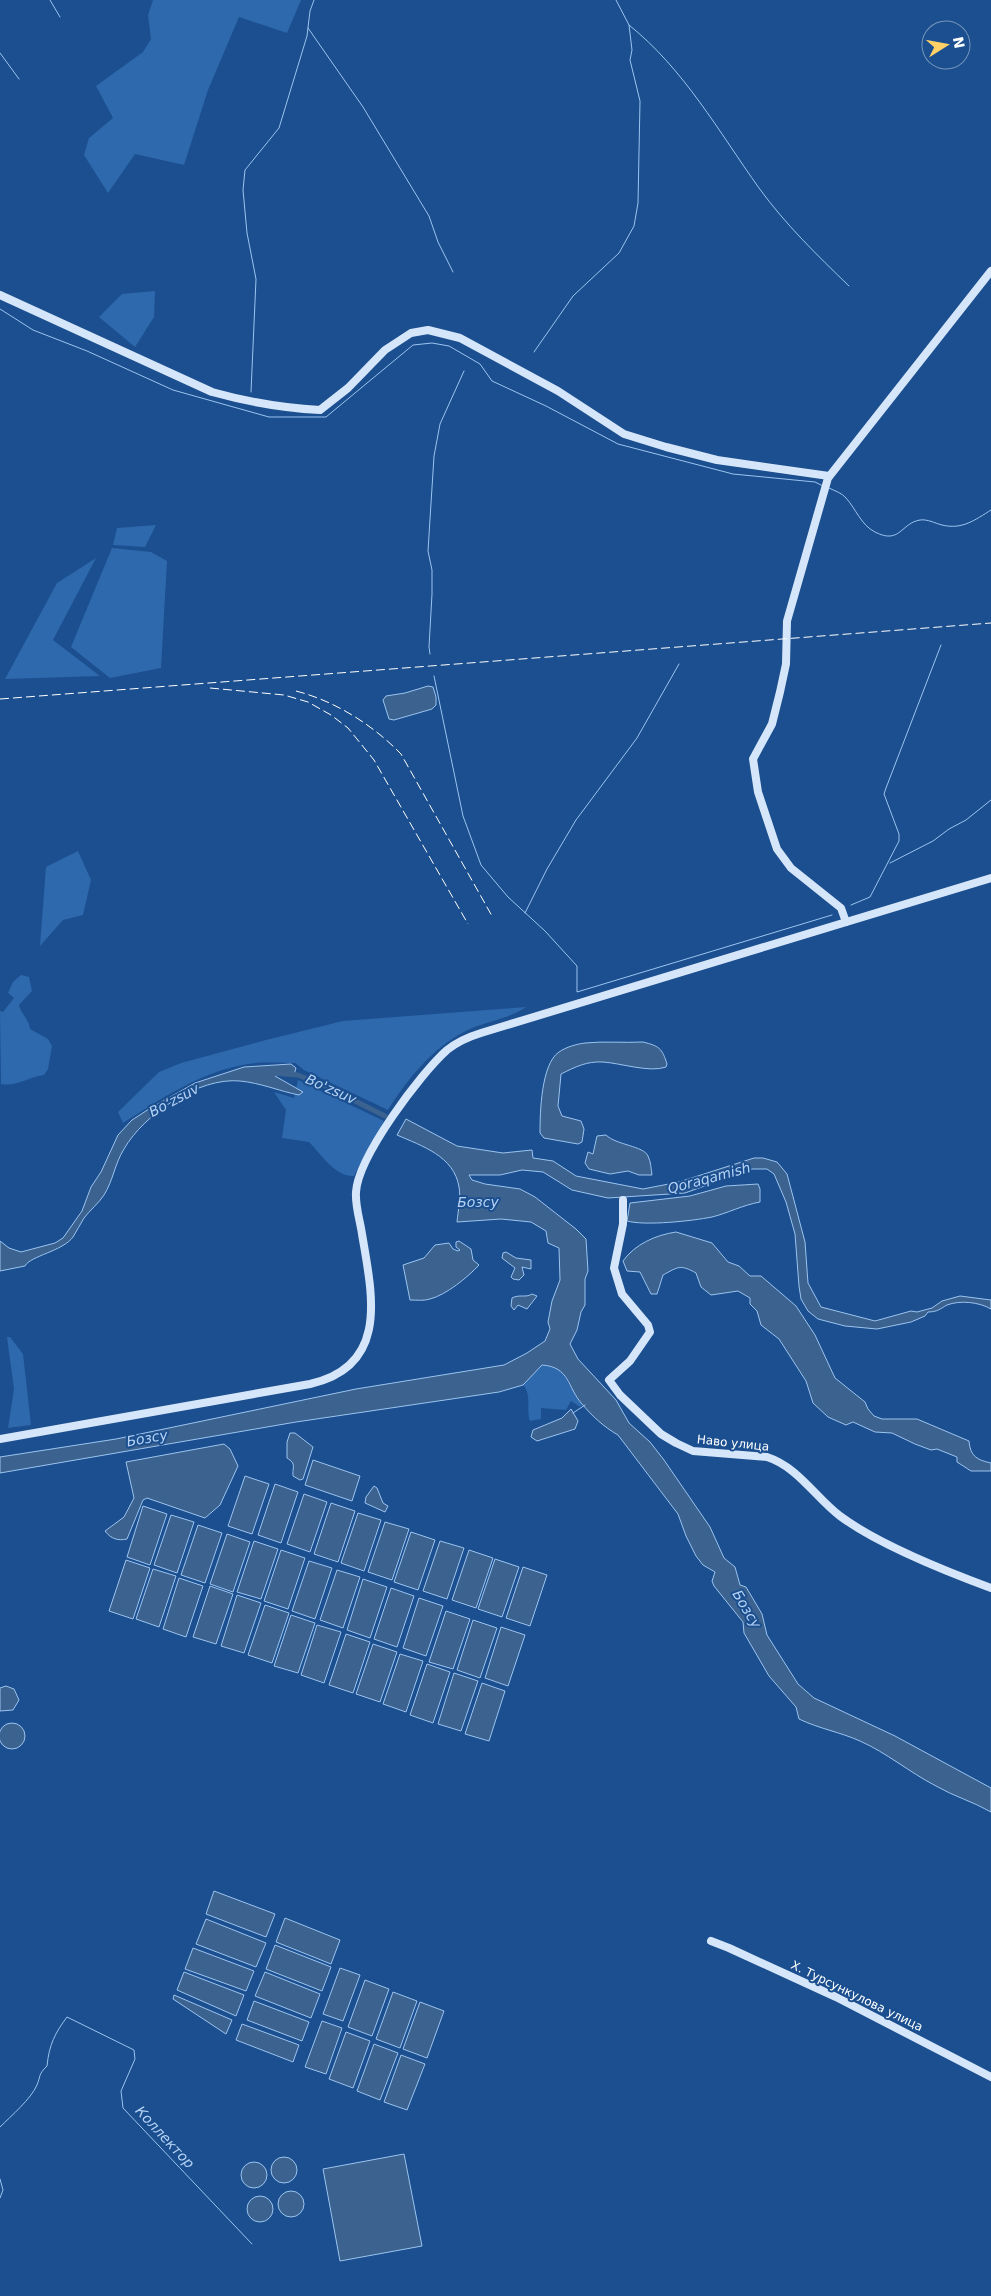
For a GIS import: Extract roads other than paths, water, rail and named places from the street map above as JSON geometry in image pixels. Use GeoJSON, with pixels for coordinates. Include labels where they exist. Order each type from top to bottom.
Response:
{"type":"FeatureCollection","features":[{"type":"Feature","properties":{"kind":"main road"},"geometry":{"type":"LineString","coordinates":[[858,918],[850,916],[791,868],[780,854],[770,832],[758,792],[753,764],[755,753],[772,724],[785,670],[787,621],[822,495],[829,477],[991,272]]}},
{"type":"Feature","properties":{"kind":"main road"},"geometry":{"type":"LineString","coordinates":[[0,294],[212,392],[284,408],[320,410],[348,388],[385,350],[411,334],[428,330],[460,338],[558,391],[624,434],[717,460],[829,477]]}},
{"type":"Feature","properties":{"kind":"main road"},"geometry":{"type":"LineString","coordinates":[[0,1439],[319,1382],[335,1376],[348,1366],[368,1339],[370,1327],[370,1302],[365,1254],[356,1200],[360,1175],[397,1109],[426,1072],[446,1051],[463,1040],[480,1033],[991,878]]}},
{"type":"Feature","properties":{"kind":"main road"},"geometry":{"type":"LineString","coordinates":[[842,908],[846,922]]}},
{"type":"Feature","properties":{"kind":"main road","name":"Наво улица"},"geometry":{"type":"LineString","coordinates":[[623,1200],[623,1224],[614,1268],[622,1294],[648,1325],[650,1332],[630,1361],[609,1380],[620,1395],[661,1434],[676,1443],[693,1450],[767,1456],[778,1460],[791,1468],[840,1516],[853,1524],[900,1549],[991,1588]]}},
{"type":"Feature","properties":{"kind":"main road","name":"Х. Турсункулова улица"},"geometry":{"type":"LineString","coordinates":[[711,1941],[836,1997],[991,2077]]}},
{"type":"Feature","properties":{"kind":"water"},"geometry":{"type":"Polygon","coordinates":[[[428,686],[433,687],[436,697],[436,705],[432,709],[394,720],[389,719],[383,700],[386,696],[428,686]]]}},
{"type":"Feature","properties":{"kind":"water"},"geometry":{"type":"Polygon","coordinates":[[[643,1042],[659,1048],[667,1064],[666,1067],[652,1069],[592,1062],[561,1074],[558,1106],[562,1116],[581,1121],[584,1129],[582,1142],[578,1144],[544,1138],[540,1133],[540,1114],[545,1078],[548,1067],[559,1052],[585,1043],[643,1042]]]}},
{"type":"Feature","properties":{"kind":"water","name":"Boʻzsuv"},"geometry":{"type":"Polygon","coordinates":[[[291,1064],[296,1068],[294,1075],[277,1072],[275,1076],[303,1092],[299,1095],[248,1082],[224,1081],[207,1085],[174,1100],[145,1123],[133,1136],[121,1154],[104,1195],[84,1218],[68,1242],[55,1250],[33,1259],[25,1266],[0,1271],[0,1241],[9,1248],[21,1252],[55,1243],[63,1238],[82,1211],[91,1187],[101,1172],[118,1135],[132,1120],[195,1083],[244,1067],[291,1064]]]}},
{"type":"Feature","properties":{"kind":"water","name":"Бозсу"},"geometry":{"type":"Polygon","coordinates":[[[406,1119],[457,1146],[503,1153],[532,1150],[533,1158],[553,1161],[576,1176],[643,1189],[679,1182],[754,1158],[763,1158],[777,1162],[787,1174],[805,1242],[808,1283],[821,1307],[875,1321],[911,1311],[917,1312],[932,1308],[942,1301],[960,1296],[991,1300],[991,1309],[969,1302],[952,1303],[936,1311],[928,1312],[925,1316],[911,1322],[877,1329],[845,1326],[818,1319],[808,1311],[801,1299],[795,1234],[786,1202],[774,1174],[767,1169],[752,1169],[685,1193],[608,1198],[572,1190],[543,1172],[522,1170],[500,1175],[469,1175],[472,1180],[485,1184],[520,1189],[535,1197],[586,1239],[588,1271],[585,1279],[585,1305],[581,1312],[577,1330],[570,1344],[578,1359],[616,1400],[629,1423],[650,1442],[664,1460],[710,1527],[724,1558],[735,1567],[740,1585],[746,1587],[762,1614],[767,1635],[798,1684],[814,1698],[895,1736],[991,1788],[991,1812],[943,1790],[860,1741],[799,1719],[796,1707],[769,1676],[744,1633],[743,1622],[714,1586],[712,1581],[715,1572],[703,1565],[696,1556],[678,1514],[618,1435],[590,1413],[577,1398],[563,1374],[551,1367],[542,1365],[523,1385],[499,1392],[296,1422],[0,1473],[0,1457],[116,1439],[356,1389],[504,1365],[545,1341],[550,1329],[548,1322],[552,1301],[560,1280],[559,1248],[548,1243],[546,1231],[531,1222],[501,1219],[457,1222],[460,1195],[456,1176],[451,1167],[436,1154],[417,1143],[397,1135],[406,1119]]]}},
{"type":"Feature","properties":{"kind":"water"},"geometry":{"type":"Polygon","coordinates":[[[606,1135],[645,1153],[650,1161],[652,1175],[639,1175],[628,1171],[610,1174],[589,1169],[585,1163],[588,1152],[593,1154],[597,1136],[606,1135]]]}},
{"type":"Feature","properties":{"kind":"water"},"geometry":{"type":"Polygon","coordinates":[[[758,1184],[760,1202],[718,1215],[703,1219],[669,1222],[645,1223],[627,1221],[630,1203],[690,1196],[726,1186],[758,1184]]]}},
{"type":"Feature","properties":{"kind":"water"},"geometry":{"type":"Polygon","coordinates":[[[676,1232],[712,1243],[728,1262],[739,1266],[750,1276],[761,1276],[796,1306],[815,1335],[835,1378],[865,1402],[874,1416],[882,1419],[917,1419],[969,1441],[975,1456],[991,1463],[991,1471],[971,1471],[957,1462],[957,1457],[937,1449],[931,1450],[892,1433],[875,1432],[853,1422],[846,1425],[828,1417],[813,1403],[806,1381],[779,1339],[761,1325],[757,1311],[750,1304],[750,1298],[738,1291],[711,1295],[701,1287],[696,1273],[686,1268],[679,1268],[663,1275],[657,1294],[651,1294],[640,1272],[627,1271],[623,1261],[646,1241],[676,1232]]]}},
{"type":"Feature","properties":{"kind":"water"},"geometry":{"type":"Polygon","coordinates":[[[459,1241],[471,1249],[473,1260],[479,1265],[463,1280],[443,1294],[428,1300],[410,1300],[403,1265],[424,1258],[435,1245],[449,1243],[453,1249],[458,1251],[460,1250],[456,1247],[456,1242],[459,1241]]]}},
{"type":"Feature","properties":{"kind":"water"},"geometry":{"type":"Polygon","coordinates":[[[506,1252],[516,1258],[531,1260],[531,1269],[522,1267],[524,1275],[519,1280],[511,1277],[515,1268],[502,1258],[503,1253],[506,1252]]]}},
{"type":"Feature","properties":{"kind":"water"},"geometry":{"type":"Polygon","coordinates":[[[532,1294],[537,1296],[527,1309],[518,1305],[514,1310],[511,1306],[512,1298],[532,1294]]]}},
{"type":"Feature","properties":{"kind":"water"},"geometry":{"type":"Polygon","coordinates":[[[571,1409],[578,1421],[575,1429],[537,1441],[531,1437],[533,1430],[562,1418],[571,1409]]]}},
{"type":"Feature","properties":{"kind":"water"},"geometry":{"type":"Polygon","coordinates":[[[290,1433],[295,1433],[313,1447],[303,1479],[300,1480],[293,1476],[293,1464],[287,1458],[287,1442],[290,1433]]]}},
{"type":"Feature","properties":{"kind":"water"},"geometry":{"type":"Polygon","coordinates":[[[224,1444],[230,1449],[238,1466],[220,1505],[205,1518],[147,1498],[143,1500],[127,1539],[115,1539],[105,1531],[124,1517],[134,1498],[126,1462],[224,1444]]]}},
{"type":"Feature","properties":{"kind":"water"},"geometry":{"type":"Polygon","coordinates":[[[313,1460],[360,1476],[352,1501],[305,1485],[313,1460]]]}},
{"type":"Feature","properties":{"kind":"water"},"geometry":{"type":"Polygon","coordinates":[[[245,1476],[269,1484],[252,1534],[228,1526],[245,1476]]]}},
{"type":"Feature","properties":{"kind":"water"},"geometry":{"type":"Polygon","coordinates":[[[275,1484],[298,1492],[281,1543],[258,1535],[275,1484]]]}},
{"type":"Feature","properties":{"kind":"water"},"geometry":{"type":"Polygon","coordinates":[[[374,1486],[377,1488],[383,1503],[388,1506],[385,1512],[365,1503],[366,1497],[374,1486]]]}},
{"type":"Feature","properties":{"kind":"water"},"geometry":{"type":"Polygon","coordinates":[[[304,1494],[327,1502],[310,1552],[287,1544],[304,1494]]]}},
{"type":"Feature","properties":{"kind":"water"},"geometry":{"type":"Polygon","coordinates":[[[331,1503],[355,1511],[338,1562],[314,1554],[331,1503]]]}},
{"type":"Feature","properties":{"kind":"water"},"geometry":{"type":"Polygon","coordinates":[[[143,1506],[167,1514],[150,1565],[127,1557],[143,1506]]]}},
{"type":"Feature","properties":{"kind":"water"},"geometry":{"type":"Polygon","coordinates":[[[358,1513],[381,1520],[364,1571],[341,1563],[358,1513]]]}},
{"type":"Feature","properties":{"kind":"water"},"geometry":{"type":"Polygon","coordinates":[[[171,1515],[194,1522],[177,1573],[154,1565],[171,1515]]]}},
{"type":"Feature","properties":{"kind":"water"},"geometry":{"type":"Polygon","coordinates":[[[385,1522],[409,1529],[392,1580],[368,1572],[385,1522]]]}},
{"type":"Feature","properties":{"kind":"water"},"geometry":{"type":"Polygon","coordinates":[[[198,1525],[222,1533],[205,1583],[181,1575],[198,1525]]]}},
{"type":"Feature","properties":{"kind":"water"},"geometry":{"type":"Polygon","coordinates":[[[411,1532],[435,1540],[418,1590],[394,1582],[411,1532]]]}},
{"type":"Feature","properties":{"kind":"water"},"geometry":{"type":"Polygon","coordinates":[[[227,1534],[250,1542],[233,1592],[210,1584],[227,1534]]]}},
{"type":"Feature","properties":{"kind":"water"},"geometry":{"type":"Polygon","coordinates":[[[254,1541],[278,1549],[261,1599],[237,1592],[254,1541]]]}},
{"type":"Feature","properties":{"kind":"water"},"geometry":{"type":"Polygon","coordinates":[[[440,1541],[464,1548],[447,1599],[423,1591],[440,1541]]]}},
{"type":"Feature","properties":{"kind":"water"},"geometry":{"type":"Polygon","coordinates":[[[281,1550],[305,1558],[288,1609],[264,1601],[281,1550]]]}},
{"type":"Feature","properties":{"kind":"water"},"geometry":{"type":"Polygon","coordinates":[[[469,1550],[493,1558],[476,1608],[452,1600],[469,1550]]]}},
{"type":"Feature","properties":{"kind":"water"},"geometry":{"type":"Polygon","coordinates":[[[495,1559],[519,1567],[502,1617],[478,1609],[495,1559]]]}},
{"type":"Feature","properties":{"kind":"water"},"geometry":{"type":"Polygon","coordinates":[[[126,1560],[150,1568],[133,1619],[109,1611],[126,1560]]]}},
{"type":"Feature","properties":{"kind":"water"},"geometry":{"type":"Polygon","coordinates":[[[309,1561],[332,1568],[315,1619],[292,1611],[309,1561]]]}},
{"type":"Feature","properties":{"kind":"water"},"geometry":{"type":"Polygon","coordinates":[[[523,1567],[547,1575],[530,1626],[506,1618],[523,1567]]]}},
{"type":"Feature","properties":{"kind":"water"},"geometry":{"type":"Polygon","coordinates":[[[153,1569],[176,1576],[159,1627],[136,1619],[153,1569]]]}},
{"type":"Feature","properties":{"kind":"water"},"geometry":{"type":"Polygon","coordinates":[[[337,1570],[360,1577],[343,1628],[320,1620],[337,1570]]]}},
{"type":"Feature","properties":{"kind":"water"},"geometry":{"type":"Polygon","coordinates":[[[179,1578],[203,1586],[186,1637],[163,1629],[179,1578]]]}},
{"type":"Feature","properties":{"kind":"water"},"geometry":{"type":"Polygon","coordinates":[[[363,1579],[387,1587],[370,1638],[347,1630],[363,1579]]]}},
{"type":"Feature","properties":{"kind":"water"},"geometry":{"type":"Polygon","coordinates":[[[210,1586],[233,1594],[216,1644],[193,1637],[210,1586]]]}},
{"type":"Feature","properties":{"kind":"water"},"geometry":{"type":"Polygon","coordinates":[[[391,1588],[414,1596],[397,1647],[374,1639],[391,1588]]]}},
{"type":"Feature","properties":{"kind":"water"},"geometry":{"type":"Polygon","coordinates":[[[237,1595],[261,1603],[244,1653],[221,1646],[237,1595]]]}},
{"type":"Feature","properties":{"kind":"water"},"geometry":{"type":"Polygon","coordinates":[[[419,1598],[443,1606],[426,1656],[403,1648],[419,1598]]]}},
{"type":"Feature","properties":{"kind":"water"},"geometry":{"type":"Polygon","coordinates":[[[265,1605],[289,1613],[272,1663],[248,1655],[265,1605]]]}},
{"type":"Feature","properties":{"kind":"water"},"geometry":{"type":"Polygon","coordinates":[[[446,1611],[470,1619],[453,1669],[429,1662],[446,1611]]]}},
{"type":"Feature","properties":{"kind":"water"},"geometry":{"type":"Polygon","coordinates":[[[291,1615],[315,1623],[298,1673],[274,1666],[291,1615]]]}},
{"type":"Feature","properties":{"kind":"water"},"geometry":{"type":"Polygon","coordinates":[[[473,1620],[497,1628],[480,1678],[457,1670],[473,1620]]]}},
{"type":"Feature","properties":{"kind":"water"},"geometry":{"type":"Polygon","coordinates":[[[317,1625],[341,1632],[324,1683],[301,1675],[317,1625]]]}},
{"type":"Feature","properties":{"kind":"water"},"geometry":{"type":"Polygon","coordinates":[[[501,1627],[525,1635],[508,1686],[485,1678],[501,1627]]]}},
{"type":"Feature","properties":{"kind":"water"},"geometry":{"type":"Polygon","coordinates":[[[346,1634],[370,1642],[353,1693],[329,1685],[346,1634]]]}},
{"type":"Feature","properties":{"kind":"water"},"geometry":{"type":"Polygon","coordinates":[[[373,1644],[397,1652],[380,1702],[356,1694],[373,1644]]]}},
{"type":"Feature","properties":{"kind":"water"},"geometry":{"type":"Polygon","coordinates":[[[400,1654],[423,1661],[406,1712],[383,1704],[400,1654]]]}},
{"type":"Feature","properties":{"kind":"water"},"geometry":{"type":"Polygon","coordinates":[[[427,1664],[450,1672],[433,1723],[410,1715],[427,1664]]]}},
{"type":"Feature","properties":{"kind":"water"},"geometry":{"type":"Polygon","coordinates":[[[454,1673],[478,1681],[461,1731],[438,1724],[454,1673]]]}},
{"type":"Feature","properties":{"kind":"water"},"geometry":{"type":"Polygon","coordinates":[[[482,1683],[505,1691],[489,1741],[465,1734],[482,1683]]]}},
{"type":"Feature","properties":{"kind":"water"},"geometry":{"type":"Polygon","coordinates":[[[6,1686],[14,1689],[19,1700],[13,1710],[0,1711],[0,1688],[6,1686]]]}},
{"type":"Feature","properties":{"kind":"water"},"geometry":{"type":"Polygon","coordinates":[[[12,1723],[21,1727],[25,1736],[21,1745],[12,1749],[3,1745],[-1,1736],[3,1727],[12,1723]]]}},
{"type":"Feature","properties":{"kind":"water"},"geometry":{"type":"Polygon","coordinates":[[[214,1891],[275,1914],[266,1937],[206,1914],[214,1891]]]}},
{"type":"Feature","properties":{"kind":"water"},"geometry":{"type":"Polygon","coordinates":[[[285,1918],[340,1940],[331,1964],[276,1942],[285,1918]]]}},
{"type":"Feature","properties":{"kind":"water"},"geometry":{"type":"Polygon","coordinates":[[[206,1919],[266,1943],[256,1967],[196,1944],[206,1919]]]}},
{"type":"Feature","properties":{"kind":"water"},"geometry":{"type":"Polygon","coordinates":[[[275,1945],[331,1967],[322,1991],[266,1969],[275,1945]]]}},
{"type":"Feature","properties":{"kind":"water"},"geometry":{"type":"Polygon","coordinates":[[[193,1948],[254,1971],[246,1991],[185,1969],[193,1948]]]}},
{"type":"Feature","properties":{"kind":"water"},"geometry":{"type":"Polygon","coordinates":[[[340,1968],[360,1975],[343,2021],[323,2014],[340,1968]]]}},
{"type":"Feature","properties":{"kind":"water"},"geometry":{"type":"Polygon","coordinates":[[[184,1972],[244,1995],[236,2016],[177,1990],[184,1972]]]}},
{"type":"Feature","properties":{"kind":"water"},"geometry":{"type":"Polygon","coordinates":[[[265,1972],[320,1994],[311,2018],[255,1996],[265,1972]]]}},
{"type":"Feature","properties":{"kind":"water"},"geometry":{"type":"Polygon","coordinates":[[[365,1980],[389,1989],[372,2036],[348,2027],[365,1980]]]}},
{"type":"Feature","properties":{"kind":"water"},"geometry":{"type":"Polygon","coordinates":[[[393,1992],[417,2001],[400,2048],[376,2039],[393,1992]]]}},
{"type":"Feature","properties":{"kind":"water"},"geometry":{"type":"Polygon","coordinates":[[[174,1995],[232,2020],[226,2034],[173,1999],[174,1995]]]}},
{"type":"Feature","properties":{"kind":"water"},"geometry":{"type":"Polygon","coordinates":[[[254,2001],[309,2022],[302,2041],[247,2020],[254,2001]]]}},
{"type":"Feature","properties":{"kind":"water"},"geometry":{"type":"Polygon","coordinates":[[[420,2002],[444,2011],[427,2058],[403,2049],[420,2002]]]}},
{"type":"Feature","properties":{"kind":"water"},"geometry":{"type":"Polygon","coordinates":[[[322,2021],[342,2028],[326,2074],[305,2067],[322,2021]]]}},
{"type":"Feature","properties":{"kind":"water"},"geometry":{"type":"Polygon","coordinates":[[[242,2024],[299,2045],[293,2062],[236,2040],[242,2024]]]}},
{"type":"Feature","properties":{"kind":"water"},"geometry":{"type":"Polygon","coordinates":[[[346,2032],[370,2041],[353,2088],[329,2079],[346,2032]]]}},
{"type":"Feature","properties":{"kind":"water"},"geometry":{"type":"Polygon","coordinates":[[[374,2044],[398,2053],[380,2100],[357,2091],[374,2044]]]}},
{"type":"Feature","properties":{"kind":"water"},"geometry":{"type":"Polygon","coordinates":[[[401,2055],[425,2064],[407,2110],[384,2102],[401,2055]]]}},
{"type":"Feature","properties":{"kind":"water"},"geometry":{"type":"Polygon","coordinates":[[[404,2154],[422,2246],[340,2261],[323,2169],[404,2154]]]}},
{"type":"Feature","properties":{"kind":"water"},"geometry":{"type":"Polygon","coordinates":[[[284,2157],[293,2161],[297,2170],[293,2179],[284,2183],[275,2179],[271,2170],[275,2161],[284,2157]]]}},
{"type":"Feature","properties":{"kind":"water"},"geometry":{"type":"Polygon","coordinates":[[[254,2162],[263,2166],[267,2175],[263,2184],[254,2188],[245,2184],[241,2175],[245,2166],[254,2162]]]}},
{"type":"Feature","properties":{"kind":"water"},"geometry":{"type":"Polygon","coordinates":[[[291,2191],[300,2195],[304,2204],[300,2213],[291,2217],[282,2213],[278,2204],[282,2195],[291,2191]]]}},
{"type":"Feature","properties":{"kind":"water"},"geometry":{"type":"Polygon","coordinates":[[[260,2196],[269,2200],[273,2209],[269,2218],[260,2222],[251,2218],[247,2209],[251,2200],[260,2196]]]}},
{"type":"Feature","properties":{"kind":"waterway"},"geometry":{"type":"LineString","coordinates":[[50,0],[60,17]]}},
{"type":"Feature","properties":{"kind":"waterway"},"geometry":{"type":"LineString","coordinates":[[251,392],[256,279],[247,233],[243,190],[245,170],[279,128],[307,36],[310,11],[314,0]]}},
{"type":"Feature","properties":{"kind":"waterway"},"geometry":{"type":"LineString","coordinates":[[534,352],[573,296],[619,253],[634,226],[638,203],[640,101],[630,60],[632,50],[629,25],[616,0]]}},
{"type":"Feature","properties":{"kind":"waterway"},"geometry":{"type":"LineString","coordinates":[[629,25],[649,42],[684,81],[759,188],[790,227],[849,286]]}},
{"type":"Feature","properties":{"kind":"waterway"},"geometry":{"type":"LineString","coordinates":[[308,28],[363,107],[429,216],[438,242],[453,272]]}},
{"type":"Feature","properties":{"kind":"waterway"},"geometry":{"type":"LineString","coordinates":[[0,53],[19,79]]}},
{"type":"Feature","properties":{"kind":"waterway"},"geometry":{"type":"LineString","coordinates":[[0,309],[33,330],[87,351],[173,390],[269,417],[326,417],[413,345],[432,343],[449,346],[480,364],[492,381],[546,406],[618,444],[733,474],[815,482],[823,486]]}},
{"type":"Feature","properties":{"kind":"waterway"},"geometry":{"type":"LineString","coordinates":[[430,654],[432,570],[428,551],[434,456],[440,424],[464,371]]}},
{"type":"Feature","properties":{"kind":"waterway"},"geometry":{"type":"LineString","coordinates":[[829,488],[844,496],[870,529],[890,536],[920,520],[956,526],[974,520],[991,510]]}},
{"type":"Feature","properties":{"kind":"waterway"},"geometry":{"type":"LineString","coordinates":[[851,905],[870,897],[899,841],[899,834],[884,794],[941,645]]}},
{"type":"Feature","properties":{"kind":"waterway"},"geometry":{"type":"LineString","coordinates":[[525,913],[547,869],[576,820],[637,738],[679,664]]}},
{"type":"Feature","properties":{"kind":"waterway"},"geometry":{"type":"LineString","coordinates":[[434,676],[463,816],[481,865],[508,897],[545,931],[577,966],[577,992],[832,915]]}},
{"type":"Feature","properties":{"kind":"waterway"},"geometry":{"type":"LineString","coordinates":[[890,863],[933,841],[949,829],[966,820],[991,800]]}},
{"type":"Feature","properties":{"kind":"waterway","name":"Bo'zsuv"},"geometry":{"type":"LineString","coordinates":[[270,1073],[298,1075],[308,1079]]}},
{"type":"Feature","properties":{"kind":"waterway","name":"Bo'zsuv"},"geometry":{"type":"LineString","coordinates":[[321,1084],[385,1116]]}},
{"type":"Feature","properties":{"kind":"waterway"},"geometry":{"type":"LineString","coordinates":[[573,1413],[585,1405]]}},
{"type":"Feature","properties":{"kind":"waterway","name":"Коллектор"},"geometry":{"type":"LineString","coordinates":[[0,2127],[34,2090],[41,2073],[47,2066],[53,2040],[67,2017],[134,2050],[135,2059],[121,2091],[123,2108],[252,2244]]}},
{"type":"Feature","properties":{"kind":"waterway","name":"Коллектор"},"geometry":{"type":"LineString","coordinates":[[0,2179],[3,2190],[0,2198]]}},
{"type":"Feature","properties":{"kind":"railway"},"geometry":{"type":"LineString","coordinates":[[0,699],[991,623]]}},
{"type":"Feature","properties":{"kind":"railway"},"geometry":{"type":"LineString","coordinates":[[210,688],[284,695],[308,702],[331,715],[348,728],[374,760],[468,924]]}},
{"type":"Feature","properties":{"kind":"railway"},"geometry":{"type":"LineString","coordinates":[[296,691],[311,695],[353,715],[378,733],[401,754],[492,916]]}},
{"type":"Feature","properties":{"kind":"water label","name":"Qoraqamish"},"geometry":{"type":"Point","coordinates":[709,1178]}}]}
